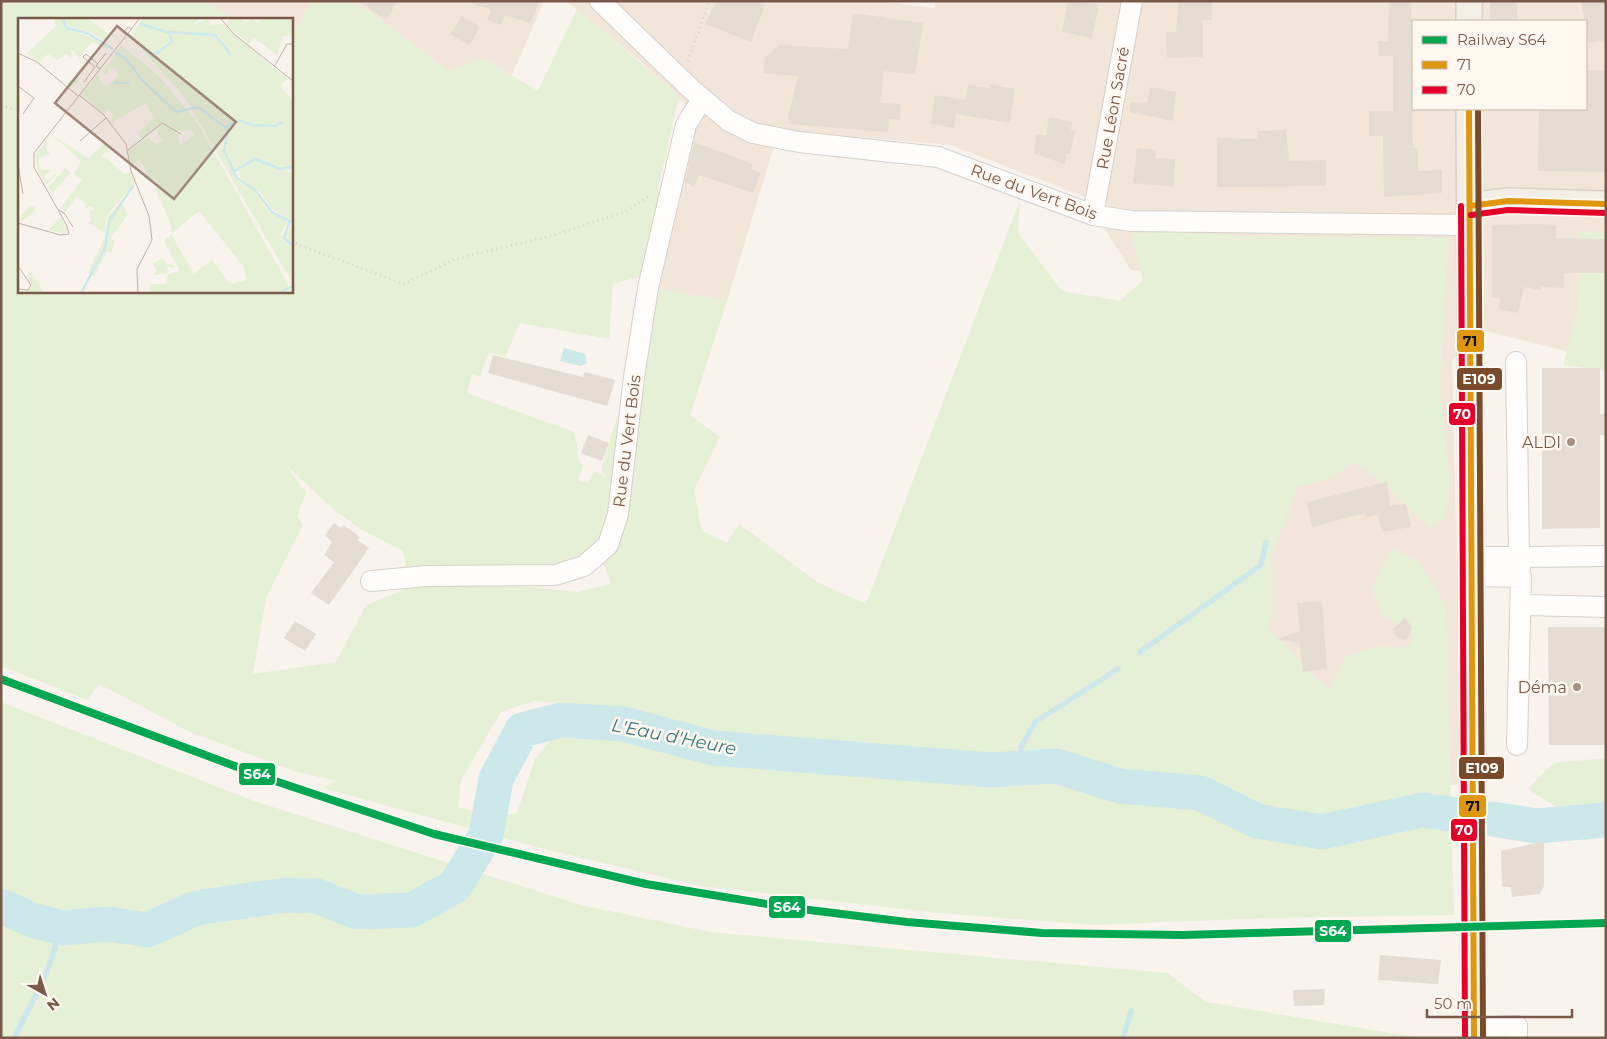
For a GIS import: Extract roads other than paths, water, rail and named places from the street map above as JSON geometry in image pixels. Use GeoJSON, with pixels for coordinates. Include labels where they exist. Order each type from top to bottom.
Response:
{"type":"FeatureCollection","features":[{"type":"Feature","properties":{"kind":"main road"},"geometry":{"type":"LineString","coordinates":[[1469,1],[1469,20]]}},
{"type":"Feature","properties":{"kind":"main road"},"geometry":{"type":"LineString","coordinates":[[1469,110],[1473,567],[1474,1033]]}},
{"type":"Feature","properties":{"kind":"main road"},"geometry":{"type":"LineString","coordinates":[[1470,215],[1508,202],[1606,204]]}},
{"type":"Feature","properties":{"kind":"street","name":"Rue du Vert Bois"},"geometry":{"type":"LineString","coordinates":[[600,1],[702,99],[729,121],[754,133],[799,142],[938,157],[1093,215],[1131,221],[1470,215]]}},
{"type":"Feature","properties":{"kind":"street","name":"Rue Léon Sacré"},"geometry":{"type":"LineString","coordinates":[[1093,215],[1132,1]]}},
{"type":"Feature","properties":{"kind":"street","name":"Rue du Vert Bois"},"geometry":{"type":"LineString","coordinates":[[371,581],[427,576],[555,575],[584,566],[608,545],[618,514],[634,377],[648,288],[686,126],[702,99]]}},
{"type":"Feature","properties":{"kind":"street"},"geometry":{"type":"LineString","coordinates":[[1516,362],[1521,605],[1517,745]]}},
{"type":"Feature","properties":{"kind":"street"},"geometry":{"type":"LineString","coordinates":[[1473,567],[1520,567],[1606,556]]}},
{"type":"Feature","properties":{"kind":"street"},"geometry":{"type":"LineString","coordinates":[[1521,605],[1606,607]]}},
{"type":"Feature","properties":{"kind":"street"},"geometry":{"type":"LineString","coordinates":[[1474,1033],[1509,1034]]}},
{"type":"Feature","properties":{"kind":"water"},"geometry":{"type":"Polygon","coordinates":[[[564,348],[585,354],[587,363],[581,366],[560,361],[564,348]]]}},
{"type":"Feature","properties":{"kind":"waterway"},"geometry":{"type":"LineString","coordinates":[[1140,652],[1261,565],[1266,542]]}},
{"type":"Feature","properties":{"kind":"waterway"},"geometry":{"type":"LineString","coordinates":[[1024,768],[1021,747],[1035,722],[1118,669]]}},
{"type":"Feature","properties":{"kind":"waterway","name":"L'Eau d'Heure"},"geometry":{"type":"LineString","coordinates":[[1,906],[32,920],[62,928],[108,924],[147,930],[196,908],[285,895],[317,896],[357,912],[412,910],[455,886],[486,835],[496,779],[522,730],[561,720],[623,724],[713,748],[991,770],[1056,766],[1120,786],[1200,793],[1257,821],[1322,832],[1422,810],[1457,815]]}},
{"type":"Feature","properties":{"kind":"waterway","name":"L'Eau d'Heure"},"geometry":{"type":"LineString","coordinates":[[1492,819],[1537,826],[1606,820]]}},
{"type":"Feature","properties":{"kind":"waterway"},"geometry":{"type":"LineString","coordinates":[[14,1038],[45,977],[62,928]]}},
{"type":"Feature","properties":{"kind":"waterway"},"geometry":{"type":"LineString","coordinates":[[1123,1038],[1131,1011]]}},
{"type":"Feature","properties":{"kind":"rail line","name":"S64"},"geometry":{"type":"LineString","coordinates":[[1,679],[275,781],[434,834],[646,884],[785,907],[907,922],[1042,933],[1183,935],[1606,923]]}},
{"type":"Feature","properties":{"kind":"place","name":"ALDI"},"geometry":{"type":"Point","coordinates":[1571,442]}},
{"type":"Feature","properties":{"kind":"place","name":"Déma"},"geometry":{"type":"Point","coordinates":[1577,687]}}]}
